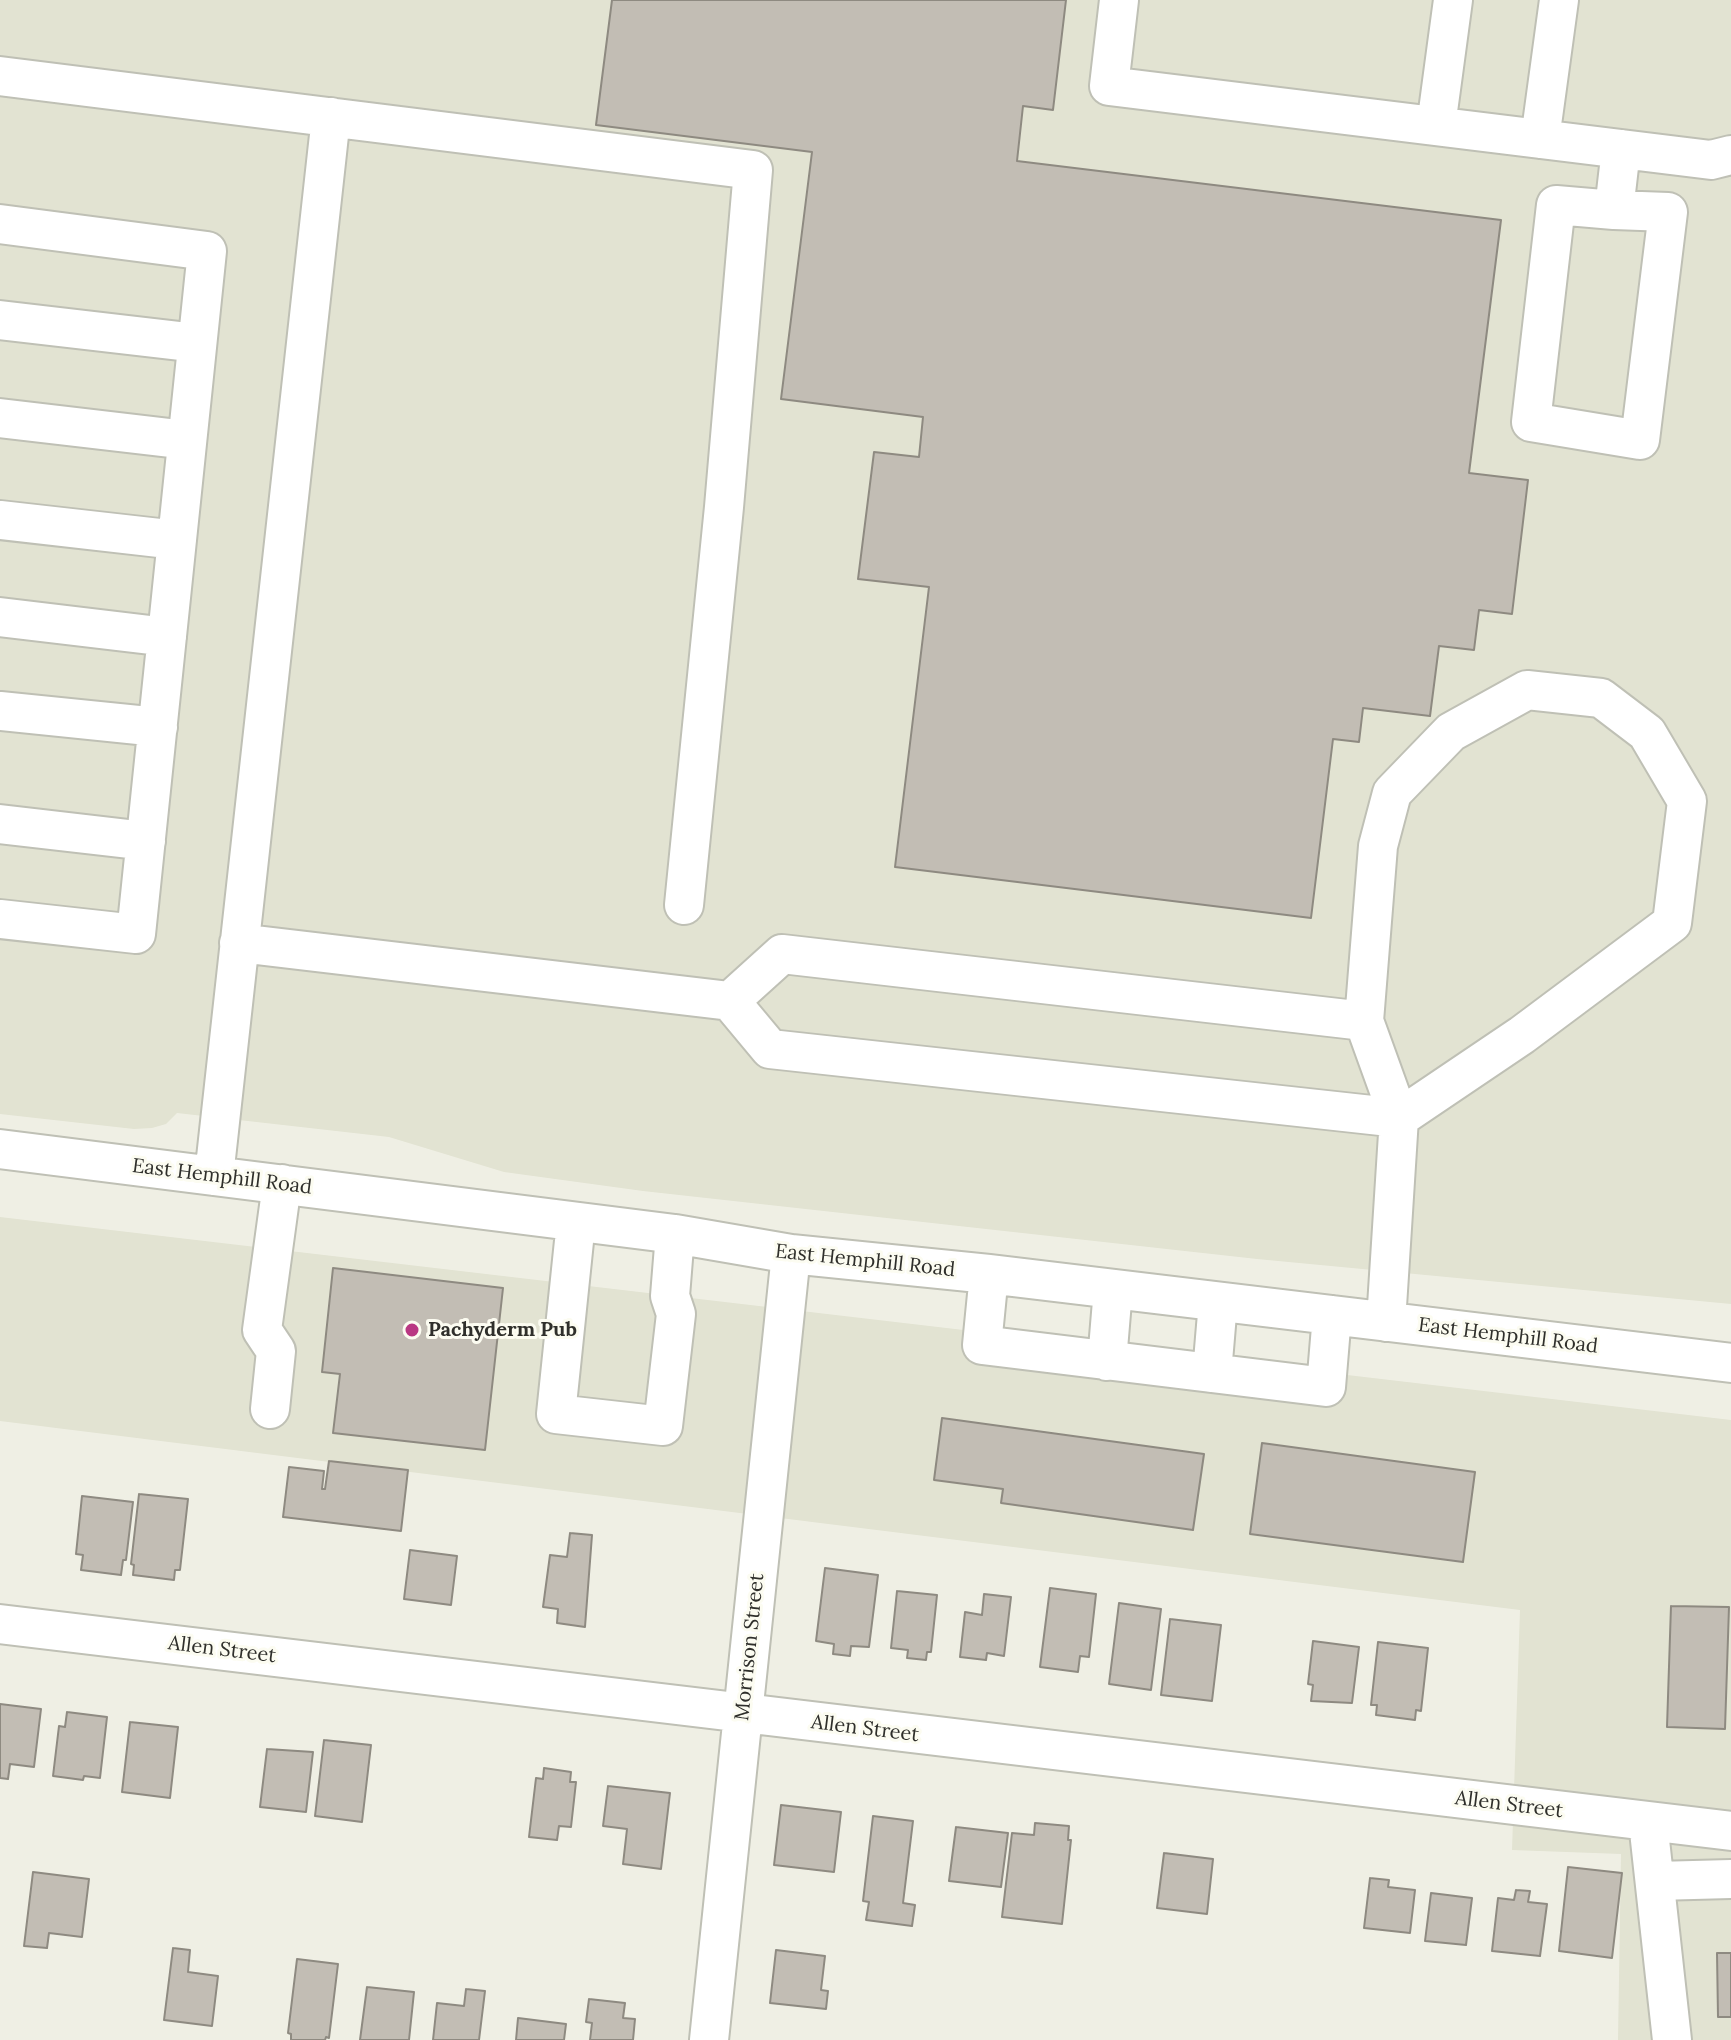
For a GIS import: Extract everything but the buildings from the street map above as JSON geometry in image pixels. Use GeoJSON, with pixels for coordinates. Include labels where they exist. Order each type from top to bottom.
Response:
{"type":"FeatureCollection","features":[{"type":"Feature","properties":{"kind":"street"},"geometry":{"type":"LineString","coordinates":[[1119,0],[1109,86],[1711,160],[1731,155]]}},
{"type":"Feature","properties":{"kind":"street"},"geometry":{"type":"LineString","coordinates":[[1436,126],[1453,0]]}},
{"type":"Feature","properties":{"kind":"street"},"geometry":{"type":"LineString","coordinates":[[1540,139],[1559,0]]}},
{"type":"Feature","properties":{"kind":"street"},"geometry":{"type":"LineString","coordinates":[[0,76],[753,170],[723,523],[684,905]]}},
{"type":"Feature","properties":{"kind":"street"},"geometry":{"type":"LineString","coordinates":[[214,1176],[331,117]]}},
{"type":"Feature","properties":{"kind":"street"},"geometry":{"type":"LineString","coordinates":[[1614,210],[1621,149]]}},
{"type":"Feature","properties":{"kind":"street"},"geometry":{"type":"LineString","coordinates":[[1556,205],[1614,210],[1668,212],[1640,440],[1531,422],[1556,205]]}},
{"type":"Feature","properties":{"kind":"street"},"geometry":{"type":"LineString","coordinates":[[0,224],[207,251],[136,934],[0,919]]}},
{"type":"Feature","properties":{"kind":"street"},"geometry":{"type":"LineString","coordinates":[[0,320],[197,343]]}},
{"type":"Feature","properties":{"kind":"street"},"geometry":{"type":"LineString","coordinates":[[0,418],[187,440]]}},
{"type":"Feature","properties":{"kind":"street"},"geometry":{"type":"LineString","coordinates":[[0,520],[177,540]]}},
{"type":"Feature","properties":{"kind":"street"},"geometry":{"type":"LineString","coordinates":[[0,617],[167,637]]}},
{"type":"Feature","properties":{"kind":"street"},"geometry":{"type":"LineString","coordinates":[[239,943],[730,1001],[770,1049],[1399,1118],[1522,1035],[1672,923],[1687,801],[1647,733],[1601,698],[1527,690],[1451,732],[1392,793],[1378,846],[1364,1021],[1399,1118],[1386,1322]]}},
{"type":"Feature","properties":{"kind":"street"},"geometry":{"type":"LineString","coordinates":[[0,711],[158,727]]}},
{"type":"Feature","properties":{"kind":"street"},"geometry":{"type":"LineString","coordinates":[[0,824],[146,841]]}},
{"type":"Feature","properties":{"kind":"street"},"geometry":{"type":"LineString","coordinates":[[730,1001],[782,954],[1364,1021]]}},
{"type":"Feature","properties":{"kind":"street","name":"East Hemphill Road"},"geometry":{"type":"LineString","coordinates":[[0,1149],[675,1234],[791,1254],[989,1274],[1731,1363]]}},
{"type":"Feature","properties":{"kind":"street"},"geometry":{"type":"LineString","coordinates":[[270,1409],[276,1351],[262,1330],[282,1184]]}},
{"type":"Feature","properties":{"kind":"street"},"geometry":{"type":"LineString","coordinates":[[576,1222],[556,1414],[663,1426],[676,1314],[670,1296],[675,1234]]}},
{"type":"Feature","properties":{"kind":"street","name":"Morrison Street"},"geometry":{"type":"LineString","coordinates":[[709,2040],[791,1254]]}},
{"type":"Feature","properties":{"kind":"street"},"geometry":{"type":"LineString","coordinates":[[989,1274],[982,1345],[1107,1361],[1326,1387],[1332,1315]]}},
{"type":"Feature","properties":{"kind":"street"},"geometry":{"type":"LineString","coordinates":[[1107,1361],[1113,1289]]}},
{"type":"Feature","properties":{"kind":"street"},"geometry":{"type":"LineString","coordinates":[[1212,1373],[1218,1302]]}},
{"type":"Feature","properties":{"kind":"street","name":"Allen Street"},"geometry":{"type":"LineString","coordinates":[[0,1624],[1731,1831]]}},
{"type":"Feature","properties":{"kind":"street"},"geometry":{"type":"LineString","coordinates":[[1648,1822],[1672,2040]]}},
{"type":"Feature","properties":{"kind":"street"},"geometry":{"type":"LineString","coordinates":[[1656,1881],[1731,1879]]}},
{"type":"Feature","properties":{"kind":"shaded area"},"geometry":{"type":"Polygon","coordinates":[[[0,0],[1731,0],[1731,1304],[1257,1259],[643,1191],[504,1172],[389,1137],[177,1113],[166,1124],[134,1129],[0,1114],[0,0]]]}},
{"type":"Feature","properties":{"kind":"shaded area"},"geometry":{"type":"Polygon","coordinates":[[[0,1217],[1731,1420],[1731,2040],[1618,2040],[1621,1854],[1512,1850],[1520,1610],[0,1421],[0,1217]]]}},
{"type":"Feature","properties":{"kind":"place","name":"Pachyderm Pub"},"geometry":{"type":"Point","coordinates":[412,1330]}}]}
